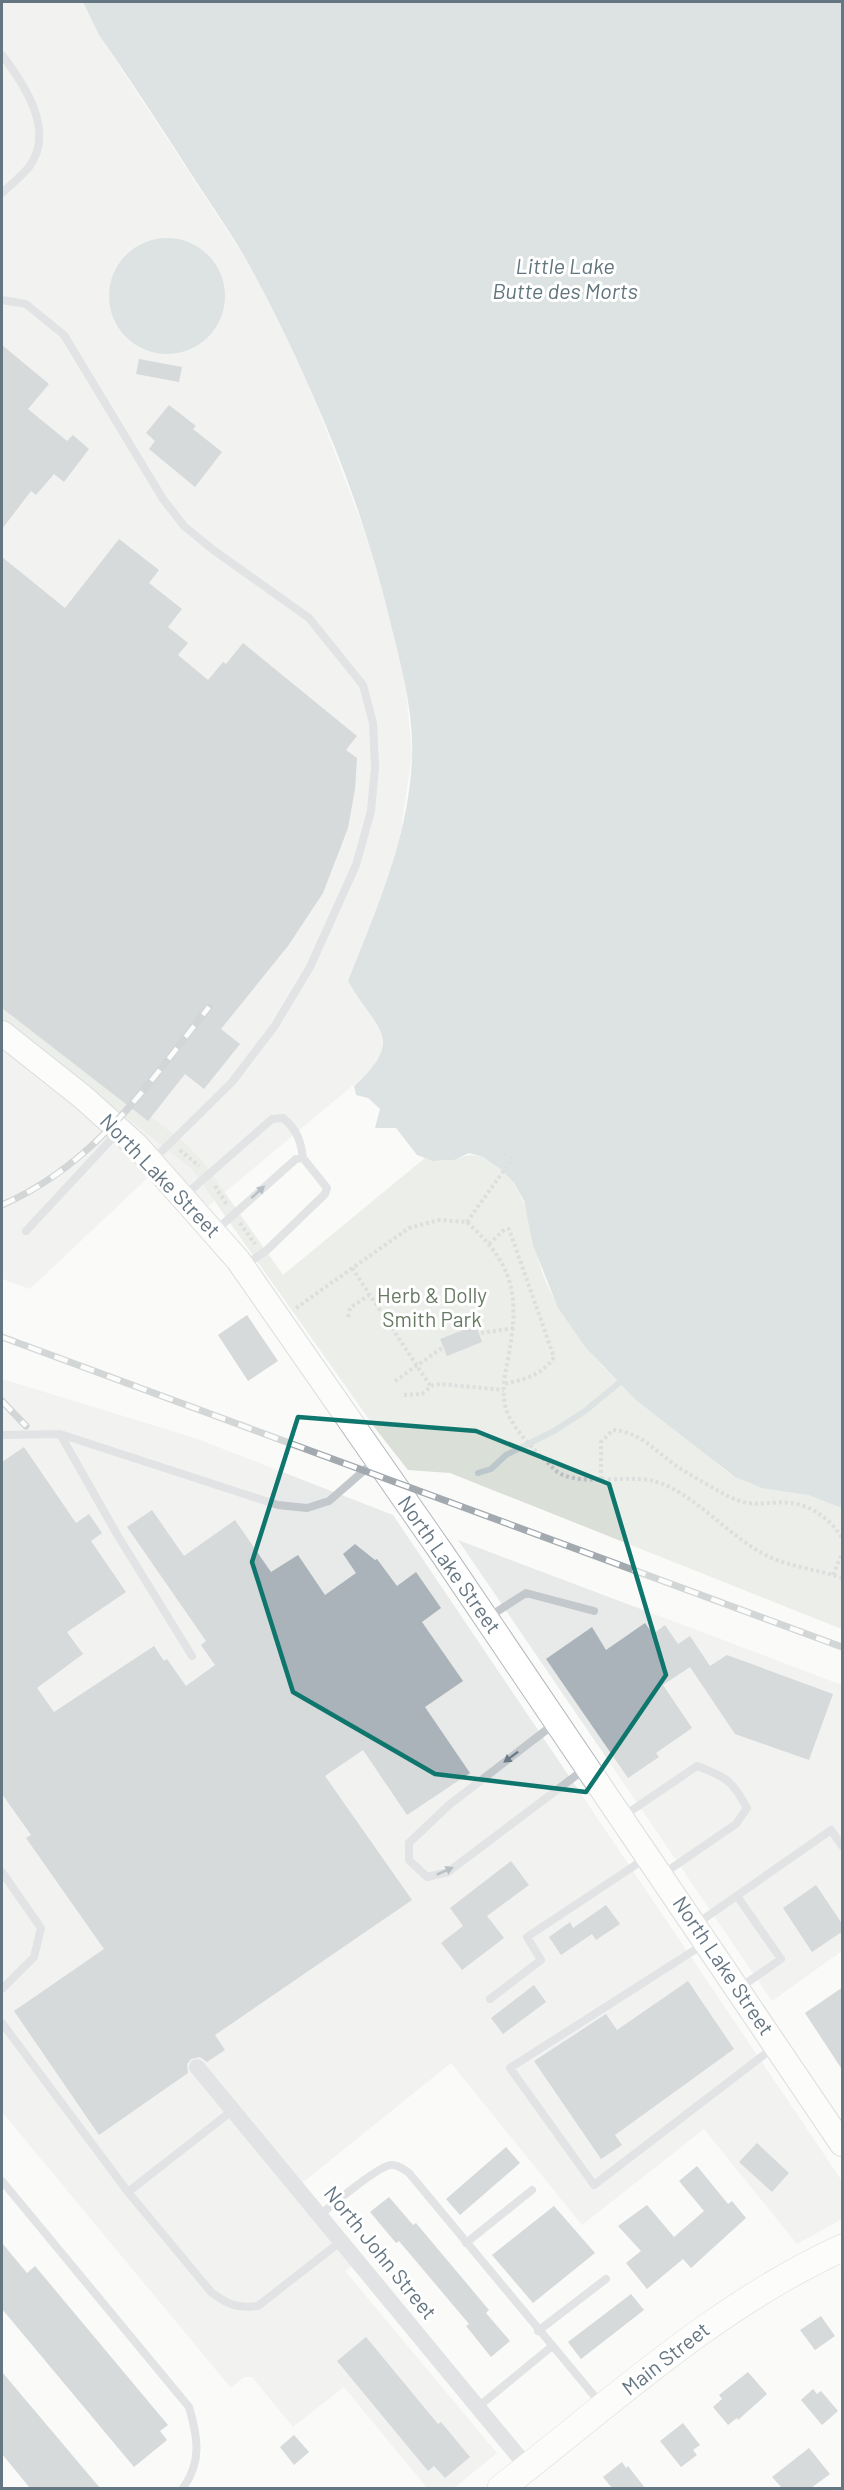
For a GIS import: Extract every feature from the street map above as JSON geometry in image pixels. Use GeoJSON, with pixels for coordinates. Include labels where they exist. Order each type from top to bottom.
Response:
{"type":"FeatureCollection","features":[{"type":"Feature","properties":{"kind":"main road","name":"North Lake Street"},"geometry":{"type":"LineString","coordinates":[[2,1033],[120,1130],[152,1161],[243,1267],[588,1766],[843,2144]]}},
{"type":"Feature","properties":{"kind":"main road","name":"Main Street"},"geometry":{"type":"LineString","coordinates":[[501,2488],[736,2306],[780,2279],[843,2248]]}},
{"type":"Feature","properties":{"kind":"street","name":"North John Street"},"geometry":{"type":"LineString","coordinates":[[197,2067],[528,2468]]}},
{"type":"Feature","properties":{"kind":"lane"},"geometry":{"type":"LineString","coordinates":[[2,55],[28,92],[40,131],[30,166],[2,193]]}},
{"type":"Feature","properties":{"kind":"lane"},"geometry":{"type":"LineString","coordinates":[[2,300],[26,304],[64,336],[162,499],[184,526],[212,549],[309,618],[363,685],[373,723],[375,767],[371,811],[356,865],[310,967],[274,1027],[232,1082],[152,1161]]}},
{"type":"Feature","properties":{"kind":"lane"},"geometry":{"type":"LineString","coordinates":[[184,1196],[272,1119],[283,1118],[292,1125],[301,1142],[303,1158],[327,1188],[325,1194],[267,1250],[243,1267]]}},
{"type":"Feature","properties":{"kind":"lane"},"geometry":{"type":"LineString","coordinates":[[26,1231],[120,1130]]}},
{"type":"Feature","properties":{"kind":"lane"},"geometry":{"type":"LineString","coordinates":[[215,1232],[296,1159],[303,1158]]}},
{"type":"Feature","properties":{"kind":"lane"},"geometry":{"type":"LineString","coordinates":[[60,1434],[118,1536],[192,1656]]}},
{"type":"Feature","properties":{"kind":"lane"},"geometry":{"type":"LineString","coordinates":[[2,1435],[60,1434],[278,1505],[307,1508],[329,1501],[377,1460]]}},
{"type":"Feature","properties":{"kind":"lane"},"geometry":{"type":"LineString","coordinates":[[486,1619],[526,1593],[594,1611]]}},
{"type":"Feature","properties":{"kind":"lane"},"geometry":{"type":"LineString","coordinates":[[557,1722],[449,1805],[409,1843],[409,1860],[427,1877],[448,1872],[588,1766]]}},
{"type":"Feature","properties":{"kind":"lane"},"geometry":{"type":"LineString","coordinates":[[490,1999],[541,1960],[527,1937],[736,1824],[747,1808],[725,1777],[697,1766],[622,1817]]}},
{"type":"Feature","properties":{"kind":"lane"},"geometry":{"type":"LineString","coordinates":[[776,2045],[594,2185],[510,2068],[701,1934],[737,1896],[831,1830],[843,1846]]}},
{"type":"Feature","properties":{"kind":"lane"},"geometry":{"type":"LineString","coordinates":[[2,1872],[41,1928],[34,1957],[2,1989]]}},
{"type":"Feature","properties":{"kind":"lane"},"geometry":{"type":"LineString","coordinates":[[737,1896],[781,1959],[738,1989]]}},
{"type":"Feature","properties":{"kind":"lane"},"geometry":{"type":"LineString","coordinates":[[2,2023],[128,2192],[211,2292],[228,2304],[243,2308],[258,2306],[340,2242]]}},
{"type":"Feature","properties":{"kind":"lane"},"geometry":{"type":"LineString","coordinates":[[128,2192],[233,2110]]}},
{"type":"Feature","properties":{"kind":"lane"},"geometry":{"type":"LineString","coordinates":[[320,2215],[378,2171],[391,2165],[409,2173],[551,2347],[604,2408]]}},
{"type":"Feature","properties":{"kind":"lane"},"geometry":{"type":"LineString","coordinates":[[2,2181],[189,2407],[197,2435],[196,2462],[183,2488]]}},
{"type":"Feature","properties":{"kind":"lane"},"geometry":{"type":"LineString","coordinates":[[466,2243],[532,2190]]}},
{"type":"Feature","properties":{"kind":"lane"},"geometry":{"type":"LineString","coordinates":[[538,2331],[606,2279]]}},
{"type":"Feature","properties":{"kind":"lane"},"geometry":{"type":"LineString","coordinates":[[478,2407],[551,2347]]}},
{"type":"Feature","properties":{"kind":"path"},"geometry":{"type":"LineString","coordinates":[[466,1222],[512,1159],[502,1152]]}},
{"type":"Feature","properties":{"kind":"path"},"geometry":{"type":"LineString","coordinates":[[298,1306],[404,1232],[422,1223],[439,1220],[466,1222],[499,1257],[508,1276],[513,1296],[514,1328],[504,1384],[506,1408],[515,1424],[541,1456],[559,1473],[601,1479],[639,1478],[656,1482],[678,1493],[741,1541],[766,1556],[843,1578]]}},
{"type":"Feature","properties":{"kind":"path"},"geometry":{"type":"LineString","coordinates":[[489,1244],[505,1229],[509,1229],[554,1358],[542,1371],[523,1380],[504,1384]]}},
{"type":"Feature","properties":{"kind":"path"},"geometry":{"type":"LineString","coordinates":[[352,1268],[431,1387]]}},
{"type":"Feature","properties":{"kind":"path"},"geometry":{"type":"LineString","coordinates":[[348,1317],[350,1308],[369,1295]]}},
{"type":"Feature","properties":{"kind":"path"},"geometry":{"type":"LineString","coordinates":[[481,1333],[514,1328]]}},
{"type":"Feature","properties":{"kind":"path"},"geometry":{"type":"LineString","coordinates":[[394,1381],[442,1348]]}},
{"type":"Feature","properties":{"kind":"path"},"geometry":{"type":"LineString","coordinates":[[404,1395],[422,1394],[440,1384],[504,1390]]}},
{"type":"Feature","properties":{"kind":"path"},"geometry":{"type":"LineString","coordinates":[[601,1479],[599,1466],[601,1442],[613,1430],[622,1431],[649,1443],[676,1466],[732,1498],[754,1504],[790,1503],[815,1511],[825,1517],[843,1538]]}},
{"type":"Feature","properties":{"kind":"path"},"geometry":{"type":"LineString","coordinates":[[833,1575],[843,1554]]}},
{"type":"Feature","properties":{"kind":"highlighted area"},"geometry":{"type":"Polygon","coordinates":[[[298,1417],[476,1431],[609,1484],[666,1675],[586,1792],[435,1774],[293,1692],[252,1562],[298,1417]]]}},
{"type":"Feature","properties":{"kind":"shaded area"},"geometry":{"type":"Polygon","coordinates":[[[2,2],[83,2],[99,35],[251,267],[310,387],[371,548],[405,677],[412,755],[400,836],[384,893],[363,943],[370,1013],[381,1030],[383,1052],[376,1066],[199,1214],[158,1168],[30,1289],[2,1279],[2,2]]]}},
{"type":"Feature","properties":{"kind":"shaded area"},"geometry":{"type":"Polygon","coordinates":[[[2,1379],[195,1438],[393,1515],[842,2181],[842,2219],[797,2244],[704,2129],[582,2225],[451,2063],[297,2187],[358,2262],[345,2271],[497,2453],[454,2488],[427,2488],[344,2387],[293,2427],[252,2377],[244,2377],[231,2388],[2,2112],[2,1379]]]}},
{"type":"Feature","properties":{"kind":"shaded area"},"geometry":{"type":"Polygon","coordinates":[[[458,1540],[842,1685],[842,1951],[772,2001],[458,1540]]]}},
{"type":"Feature","properties":{"kind":"green space","name":"Herb & Dolly Smith Park"},"geometry":{"type":"Polygon","coordinates":[[[2,999],[187,1145],[204,1163],[283,1275],[425,1158],[446,1161],[470,1155],[479,1156],[501,1169],[519,1193],[530,1223],[541,1268],[559,1308],[592,1354],[611,1375],[653,1412],[733,1475],[747,1482],[808,1495],[842,1508],[842,1629],[450,1473],[408,1470],[378,1432],[192,1169],[2,1019],[2,999]]]}},
{"type":"Feature","properties":{"kind":"water","name":"Little Lake Butte des Morts"},"geometry":{"type":"Polygon","coordinates":[[[83,2],[842,2],[842,1508],[808,1495],[762,1488],[735,1477],[636,1400],[586,1348],[558,1308],[533,1245],[524,1201],[514,1183],[502,1170],[483,1157],[469,1153],[454,1160],[433,1161],[417,1155],[396,1128],[375,1128],[380,1109],[368,1098],[356,1095],[354,1086],[370,1070],[383,1045],[376,1023],[348,981],[380,900],[398,845],[410,787],[411,723],[394,638],[378,575],[349,485],[314,397],[274,312],[237,244],[99,35],[83,2]]]}},
{"type":"Feature","properties":{"kind":"water"},"geometry":{"type":"Polygon","coordinates":[[[167,238],[189,242],[208,255],[221,274],[225,296],[221,318],[208,337],[189,350],[167,354],[145,350],[126,337],[113,318],[109,296],[113,274],[126,255],[145,242],[167,238]]]}},
{"type":"Feature","properties":{"kind":"building"},"geometry":{"type":"Polygon","coordinates":[[[2,345],[49,384],[28,409],[67,441],[73,435],[89,449],[64,482],[54,474],[36,495],[31,491],[2,529],[2,345]]]}},
{"type":"Feature","properties":{"kind":"building"},"geometry":{"type":"Polygon","coordinates":[[[139,359],[182,367],[179,382],[136,374],[139,359]]]}},
{"type":"Feature","properties":{"kind":"building"},"geometry":{"type":"Polygon","coordinates":[[[169,405],[196,426],[193,429],[222,452],[195,487],[149,449],[155,441],[146,433],[169,405]]]}},
{"type":"Feature","properties":{"kind":"building"},"geometry":{"type":"Polygon","coordinates":[[[119,539],[159,570],[149,583],[182,609],[168,627],[188,643],[178,655],[208,680],[223,662],[226,664],[243,643],[357,736],[346,750],[357,758],[355,789],[348,828],[323,893],[288,946],[221,1029],[240,1044],[204,1089],[185,1074],[148,1121],[2,1008],[2,557],[65,608],[119,539]]]}},
{"type":"Feature","properties":{"kind":"building"},"geometry":{"type":"Polygon","coordinates":[[[247,1315],[278,1361],[248,1381],[218,1335],[247,1315]]]}},
{"type":"Feature","properties":{"kind":"building"},"geometry":{"type":"Polygon","coordinates":[[[476,1325],[482,1342],[447,1356],[440,1339],[476,1325]]]}},
{"type":"Feature","properties":{"kind":"building"},"geometry":{"type":"Polygon","coordinates":[[[24,1447],[76,1523],[89,1514],[102,1533],[91,1541],[126,1592],[67,1632],[83,1654],[37,1688],[54,1712],[154,1646],[164,1661],[167,1659],[186,1686],[215,1665],[201,1645],[206,1641],[127,1527],[152,1510],[184,1556],[235,1520],[271,1572],[298,1555],[325,1595],[356,1573],[343,1554],[355,1544],[375,1560],[377,1559],[397,1586],[416,1572],[441,1608],[422,1622],[463,1681],[425,1707],[470,1773],[407,1815],[363,1750],[325,1776],[412,1900],[215,2035],[225,2050],[207,2062],[200,2057],[191,2059],[187,2064],[188,2073],[99,2135],[14,2011],[104,1949],[26,1838],[31,1835],[2,1794],[2,1462],[24,1447]]]}},
{"type":"Feature","properties":{"kind":"building"},"geometry":{"type":"Polygon","coordinates":[[[645,1623],[653,1634],[665,1625],[678,1644],[690,1636],[710,1666],[727,1655],[833,1694],[809,1760],[735,1734],[690,1667],[663,1685],[692,1728],[656,1753],[659,1757],[628,1778],[546,1659],[592,1627],[606,1650],[645,1623]]]}},
{"type":"Feature","properties":{"kind":"building"},"geometry":{"type":"Polygon","coordinates":[[[511,1861],[529,1885],[487,1916],[504,1938],[462,1970],[441,1943],[463,1926],[450,1908],[511,1861]]]}},
{"type":"Feature","properties":{"kind":"building"},"geometry":{"type":"Polygon","coordinates":[[[816,1885],[843,1925],[843,1931],[812,1952],[783,1908],[816,1885]]]}},
{"type":"Feature","properties":{"kind":"building"},"geometry":{"type":"Polygon","coordinates":[[[606,1905],[620,1924],[596,1940],[592,1934],[561,1955],[549,1937],[570,1922],[573,1928],[606,1905]]]}},
{"type":"Feature","properties":{"kind":"building"},"geometry":{"type":"Polygon","coordinates":[[[688,1981],[734,2049],[615,2135],[622,2145],[601,2159],[534,2061],[606,2014],[617,2030],[688,1981]]]}},
{"type":"Feature","properties":{"kind":"building"},"geometry":{"type":"Polygon","coordinates":[[[534,1985],[546,2002],[503,2034],[491,2018],[534,1985]]]}},
{"type":"Feature","properties":{"kind":"building"},"geometry":{"type":"Polygon","coordinates":[[[843,1987],[843,2071],[805,2013],[843,1987]]]}},
{"type":"Feature","properties":{"kind":"building"},"geometry":{"type":"Polygon","coordinates":[[[757,2143],[789,2173],[772,2192],[739,2162],[757,2143]]]}},
{"type":"Feature","properties":{"kind":"building"},"geometry":{"type":"Polygon","coordinates":[[[506,2147],[520,2163],[460,2215],[446,2199],[506,2147]]]}},
{"type":"Feature","properties":{"kind":"building"},"geometry":{"type":"Polygon","coordinates":[[[697,2166],[728,2204],[732,2201],[746,2218],[691,2268],[683,2259],[647,2289],[626,2263],[641,2251],[618,2226],[647,2205],[674,2237],[704,2211],[679,2181],[697,2166]]]}},
{"type":"Feature","properties":{"kind":"building"},"geometry":{"type":"Polygon","coordinates":[[[389,2197],[413,2225],[416,2223],[489,2310],[486,2313],[510,2341],[491,2357],[466,2326],[469,2324],[399,2241],[396,2243],[370,2212],[389,2197]]]}},
{"type":"Feature","properties":{"kind":"building"},"geometry":{"type":"Polygon","coordinates":[[[554,2206],[595,2253],[533,2303],[492,2255],[554,2206]]]}},
{"type":"Feature","properties":{"kind":"building"},"geometry":{"type":"Polygon","coordinates":[[[2,2243],[27,2273],[35,2266],[168,2425],[160,2431],[167,2440],[134,2467],[2,2309],[2,2243]]]}},
{"type":"Feature","properties":{"kind":"building"},"geometry":{"type":"Polygon","coordinates":[[[631,2294],[644,2310],[581,2359],[568,2342],[631,2294]]]}},
{"type":"Feature","properties":{"kind":"building"},"geometry":{"type":"Polygon","coordinates":[[[821,2316],[835,2336],[815,2350],[800,2330],[821,2316]]]}},
{"type":"Feature","properties":{"kind":"building"},"geometry":{"type":"Polygon","coordinates":[[[366,2337],[438,2424],[441,2422],[470,2457],[445,2478],[434,2466],[428,2471],[337,2361],[366,2337]]]}},
{"type":"Feature","properties":{"kind":"building"},"geometry":{"type":"Polygon","coordinates":[[[2,2372],[100,2488],[30,2488],[2,2454],[2,2372]]]}},
{"type":"Feature","properties":{"kind":"building"},"geometry":{"type":"Polygon","coordinates":[[[748,2372],[767,2394],[738,2420],[737,2418],[728,2425],[713,2407],[722,2399],[719,2395],[748,2372]]]}},
{"type":"Feature","properties":{"kind":"building"},"geometry":{"type":"Polygon","coordinates":[[[813,2389],[817,2394],[821,2391],[838,2411],[822,2425],[801,2400],[813,2389]]]}},
{"type":"Feature","properties":{"kind":"building"},"geometry":{"type":"Polygon","coordinates":[[[683,2423],[700,2445],[693,2450],[697,2455],[681,2467],[660,2441],[683,2423]]]}},
{"type":"Feature","properties":{"kind":"building"},"geometry":{"type":"Polygon","coordinates":[[[294,2435],[309,2452],[294,2465],[280,2447],[294,2435]]]}},
{"type":"Feature","properties":{"kind":"building"},"geometry":{"type":"Polygon","coordinates":[[[809,2448],[830,2474],[811,2488],[782,2488],[772,2477],[809,2448]]]}},
{"type":"Feature","properties":{"kind":"building"},"geometry":{"type":"Polygon","coordinates":[[[622,2462],[626,2468],[628,2466],[645,2488],[612,2488],[603,2477],[622,2462]]]}},
{"type":"Feature","properties":{"kind":"waterway"},"geometry":{"type":"LineString","coordinates":[[478,1473],[491,1469],[506,1455],[554,1431],[585,1411],[625,1378]]}},
{"type":"Feature","properties":{"kind":"railway"},"geometry":{"type":"LineString","coordinates":[[2,1205],[35,1188],[65,1168],[92,1145],[141,1093],[209,1007]]}},
{"type":"Feature","properties":{"kind":"railway"},"geometry":{"type":"LineString","coordinates":[[2,1337],[842,1647]]}},
{"type":"Feature","properties":{"kind":"railway"},"geometry":{"type":"LineString","coordinates":[[2,1401],[26,1426]]}}]}
